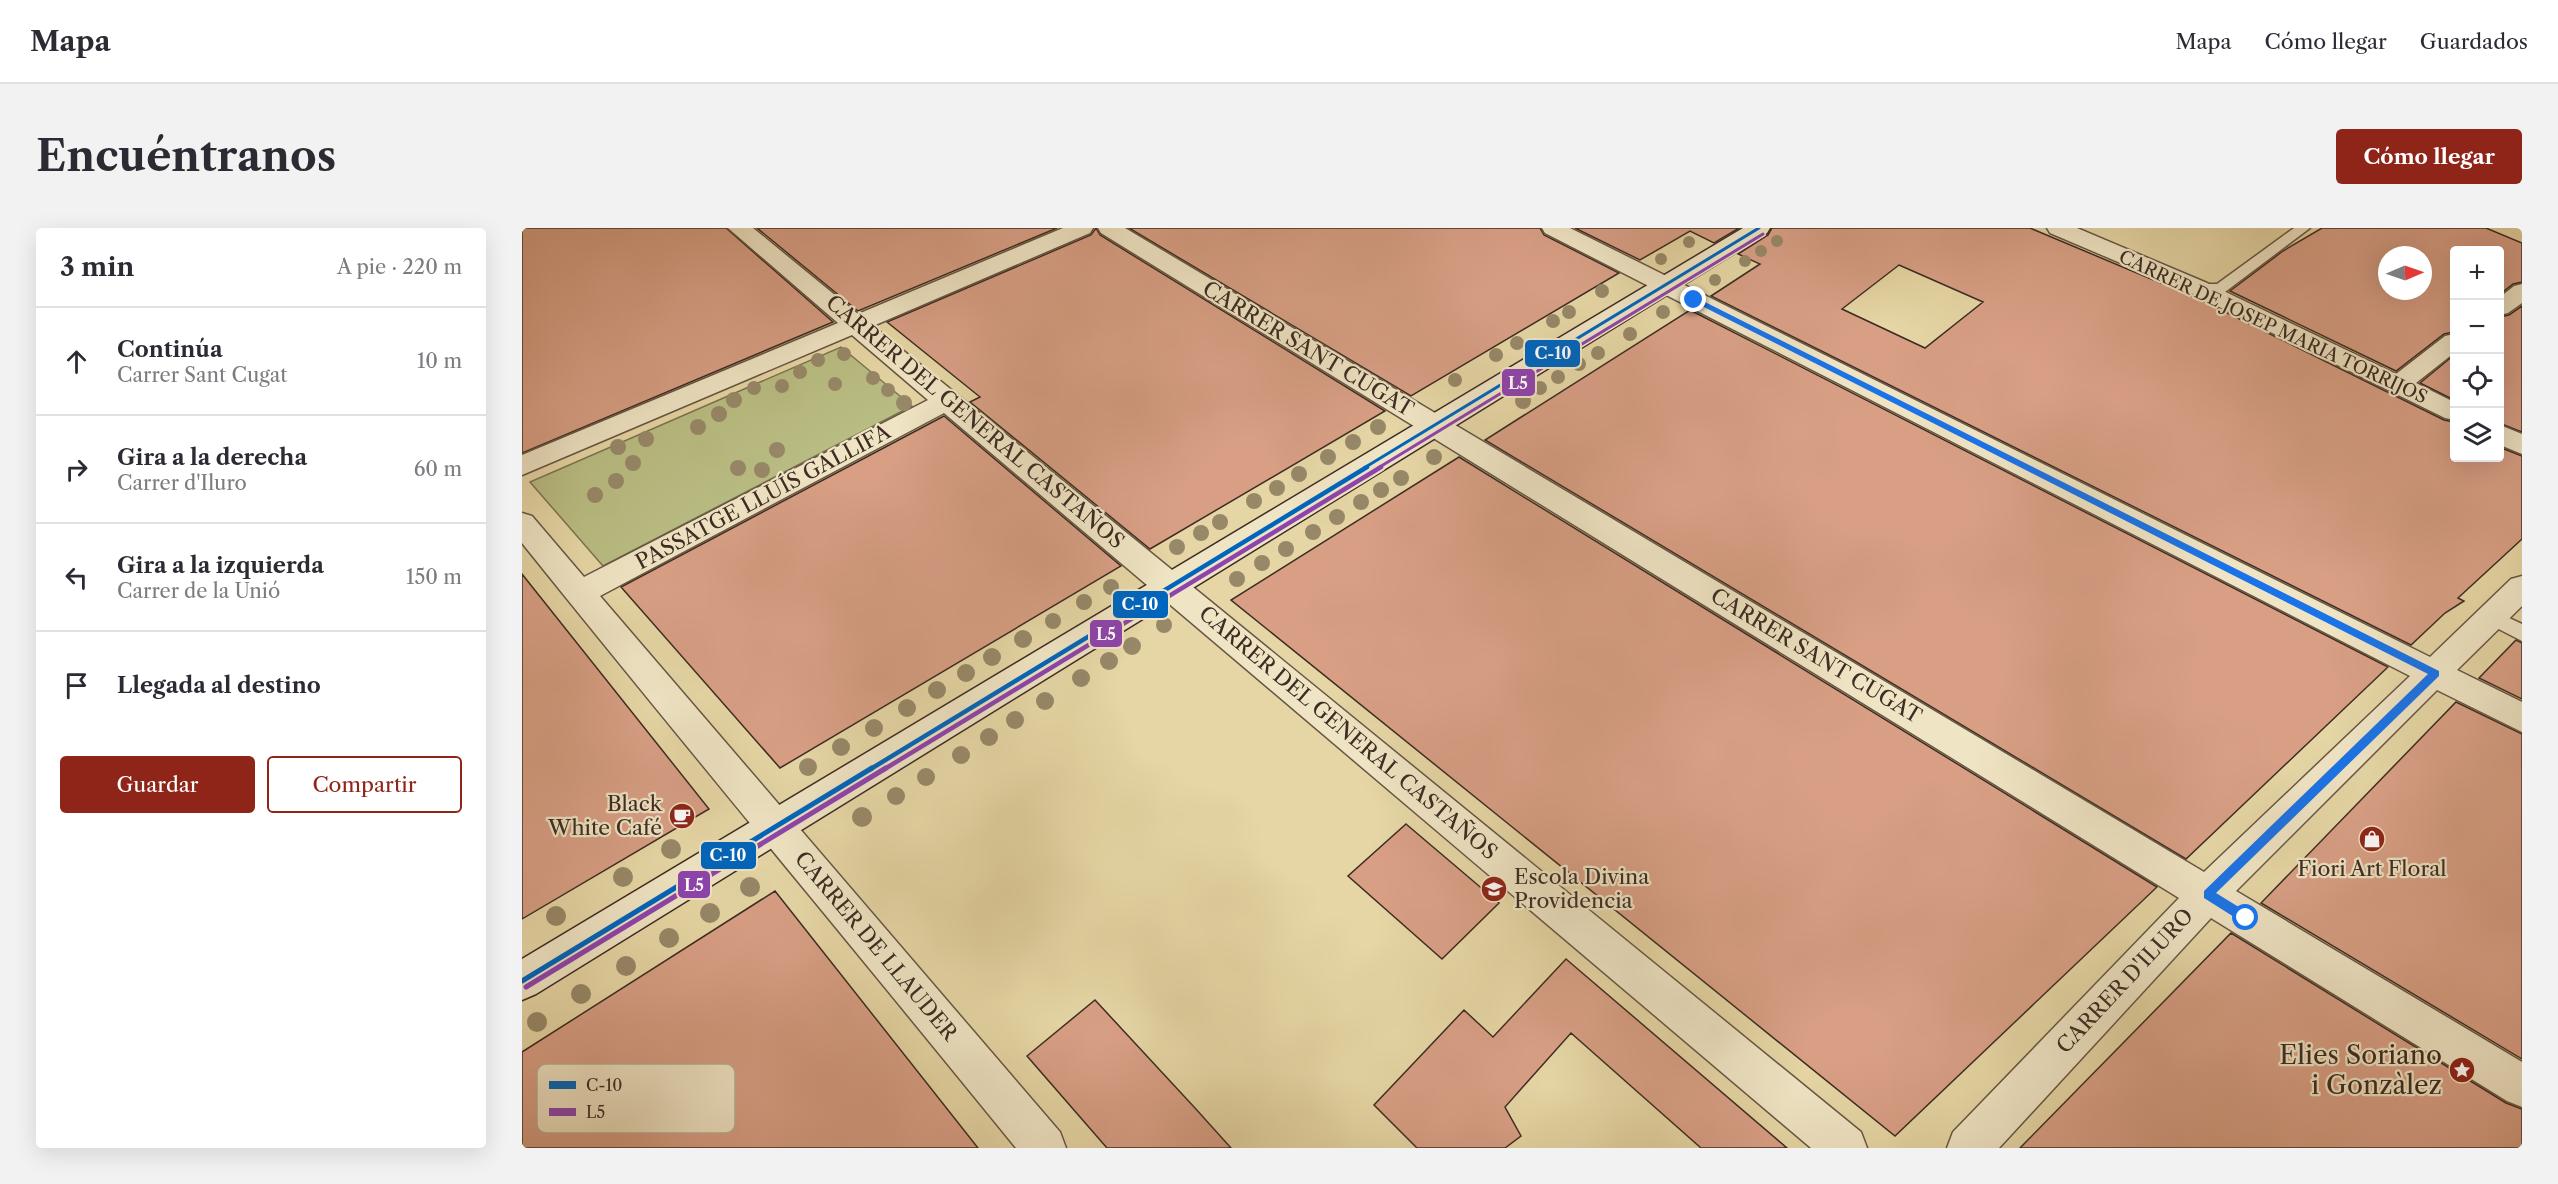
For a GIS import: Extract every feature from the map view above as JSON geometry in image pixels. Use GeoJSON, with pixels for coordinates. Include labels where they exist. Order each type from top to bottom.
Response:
{"type":"FeatureCollection","features":[{"type":"Feature","properties":{"kind":"street","name":"CARRER DEL GENERAL CASTAÑOS"},"geometry":{"type":"LineString","coordinates":[[739,228],[1845,1148]]}},
{"type":"Feature","properties":{"kind":"street"},"geometry":{"type":"LineString","coordinates":[[522,466],[1083,228]]}},
{"type":"Feature","properties":{"kind":"street","name":"CARRER SANT CUGAT"},"geometry":{"type":"LineString","coordinates":[[1109,228],[2522,1086]]}},
{"type":"Feature","properties":{"kind":"street"},"geometry":{"type":"LineString","coordinates":[[1553,228],[2522,718]]}},
{"type":"Feature","properties":{"kind":"street"},"geometry":{"type":"LineString","coordinates":[[522,981],[1170,585],[1436,427],[1759,228]]}},
{"type":"Feature","properties":{"kind":"street","name":"CARRER DE JOSEP MARIA TORRIJOS"},"geometry":{"type":"LineString","coordinates":[[2058,228],[2199,288],[2450,410]]}},
{"type":"Feature","properties":{"kind":"street"},"geometry":{"type":"LineString","coordinates":[[2504,304],[2522,291]]}},
{"type":"Feature","properties":{"kind":"street"},"geometry":{"type":"LineString","coordinates":[[2398,385],[2450,344]]}},
{"type":"Feature","properties":{"kind":"street","name":"PASSATGE LLUÍS GALLIFA"},"geometry":{"type":"LineString","coordinates":[[581,592],[946,401]]}},
{"type":"Feature","properties":{"kind":"street"},"geometry":{"type":"LineString","coordinates":[[2504,436],[2522,445]]}},
{"type":"Feature","properties":{"kind":"street","name":"CARRER DE LLAUDER"},"geometry":{"type":"LineString","coordinates":[[522,523],[747,796],[1044,1148]]}},
{"type":"Feature","properties":{"kind":"street","name":"CARRER D'ILURO"},"geometry":{"type":"LineString","coordinates":[[1969,1148],[2208,894],[2435,673],[2507,625],[2522,587]]}},
{"type":"Feature","properties":{"kind":"lane"},"geometry":{"type":"LineString","coordinates":[[2199,288],[2220,289],[2303,228]]}},
{"type":"Feature","properties":{"kind":"green space"},"geometry":{"type":"Polygon","coordinates":[[[841,347],[912,406],[603,566],[530,482],[841,347]]]}},
{"type":"Feature","properties":{"kind":"building"},"geometry":{"type":"Polygon","coordinates":[[[522,228],[726,228],[833,322],[522,453],[522,228]]]}},
{"type":"Feature","properties":{"kind":"building"},"geometry":{"type":"Polygon","coordinates":[[[757,228],[1057,228],[858,311],[757,228]]]}},
{"type":"Feature","properties":{"kind":"building"},"geometry":{"type":"Polygon","coordinates":[[[1096,228],[1100,235],[1385,411],[1150,549],[970,402],[980,397],[887,322],[1091,235],[1096,228]]]}},
{"type":"Feature","properties":{"kind":"building"},"geometry":{"type":"Polygon","coordinates":[[[1129,228],[1540,228],[1544,235],[1619,273],[1411,396],[1129,228]]]}},
{"type":"Feature","properties":{"kind":"building"},"geometry":{"type":"Polygon","coordinates":[[[1575,228],[1739,228],[1714,243],[1690,231],[1640,260],[1575,228]]]}},
{"type":"Feature","properties":{"kind":"building"},"geometry":{"type":"Polygon","coordinates":[[[1772,228],[2030,228],[2201,300],[2450,421],[2450,462],[2504,462],[2504,449],[2522,456],[2522,539],[2458,598],[2464,601],[2445,613],[2411,645],[1711,296],[1760,264],[1738,254],[1768,235],[1772,228]],[[1899,265],[1842,309],[1925,348],[1983,302],[1899,265]]]}},
{"type":"Feature","properties":{"kind":"building"},"geometry":{"type":"Polygon","coordinates":[[[2322,228],[2486,228],[2522,243],[2522,282],[2513,284],[2504,291],[2504,246],[2450,246],[2450,333],[2444,334],[2396,371],[2230,291],[2283,251],[2322,228]]]}},
{"type":"Feature","properties":{"kind":"building"},"geometry":{"type":"Polygon","coordinates":[[[2522,306],[2522,432],[2504,425],[2504,316],[2522,306]]]}},
{"type":"Feature","properties":{"kind":"building"},"geometry":{"type":"Polygon","coordinates":[[[1690,310],[2388,667],[2186,859],[1485,440],[1690,310]]]}},
{"type":"Feature","properties":{"kind":"building"},"geometry":{"type":"Polygon","coordinates":[[[2450,358],[2450,398],[2420,383],[2450,358]]]}},
{"type":"Feature","properties":{"kind":"building"},"geometry":{"type":"Polygon","coordinates":[[[944,416],[1121,566],[780,768],[621,587],[944,416]]]}},
{"type":"Feature","properties":{"kind":"building"},"geometry":{"type":"Polygon","coordinates":[[[1459,457],[2157,887],[1895,1136],[1231,600],[1459,457]]]}},
{"type":"Feature","properties":{"kind":"building"},"geometry":{"type":"Polygon","coordinates":[[[522,574],[709,809],[522,919],[522,574]]]}},
{"type":"Feature","properties":{"kind":"building"},"geometry":{"type":"Polygon","coordinates":[[[2516,640],[2522,643],[2522,699],[2479,678],[2516,640]]]}},
{"type":"Feature","properties":{"kind":"building"},"geometry":{"type":"Polygon","coordinates":[[[2456,702],[2522,734],[2522,1059],[2261,903],[2456,702]]]}},
{"type":"Feature","properties":{"kind":"building"},"geometry":{"type":"Polygon","coordinates":[[[1406,824],[1499,903],[1442,959],[1348,876],[1406,824]]]}},
{"type":"Feature","properties":{"kind":"building"},"geometry":{"type":"Polygon","coordinates":[[[775,891],[978,1148],[522,1148],[522,1052],[775,891]]]}},
{"type":"Feature","properties":{"kind":"building"},"geometry":{"type":"Polygon","coordinates":[[[2231,933],[2506,1103],[2522,1109],[2522,1148],[2020,1148],[2231,933]]]}},
{"type":"Feature","properties":{"kind":"building"},"geometry":{"type":"Polygon","coordinates":[[[1566,959],[1787,1148],[1701,1148],[1571,1033],[1505,1107],[1521,1136],[1505,1148],[1417,1148],[1374,1105],[1464,1010],[1493,1037],[1566,959]]]}},
{"type":"Feature","properties":{"kind":"building"},"geometry":{"type":"Polygon","coordinates":[[[1095,1000],[1231,1148],[1107,1148],[1027,1056],[1095,1000]]]}},
{"type":"Feature","properties":{"kind":"transit line","name":"C-10"},"geometry":{"type":"LineString","coordinates":[[522,981],[1759,228]]}},
{"type":"Feature","properties":{"kind":"transit line","name":"L5"},"geometry":{"type":"LineString","coordinates":[[526,987],[1763,234]]}},
{"type":"Feature","properties":{"kind":"place","name":"Black White Café"},"geometry":{"type":"Point","coordinates":[682,816]}},
{"type":"Feature","properties":{"kind":"place","name":"Fiori Art Floral"},"geometry":{"type":"Point","coordinates":[2372,839]}},
{"type":"Feature","properties":{"kind":"place","name":"Escola Divina Providencia"},"geometry":{"type":"Point","coordinates":[1494,889]}},
{"type":"Feature","properties":{"kind":"place","name":"Elies Soriano i Gonzàlez"},"geometry":{"type":"Point","coordinates":[2462,1070]}},
{"type":"Feature","properties":{"kind":"route"},"geometry":{"type":"LineString","coordinates":[[1694,300],[1779,340],[2435,673],[2208,894],[2246,918]]}}]}
